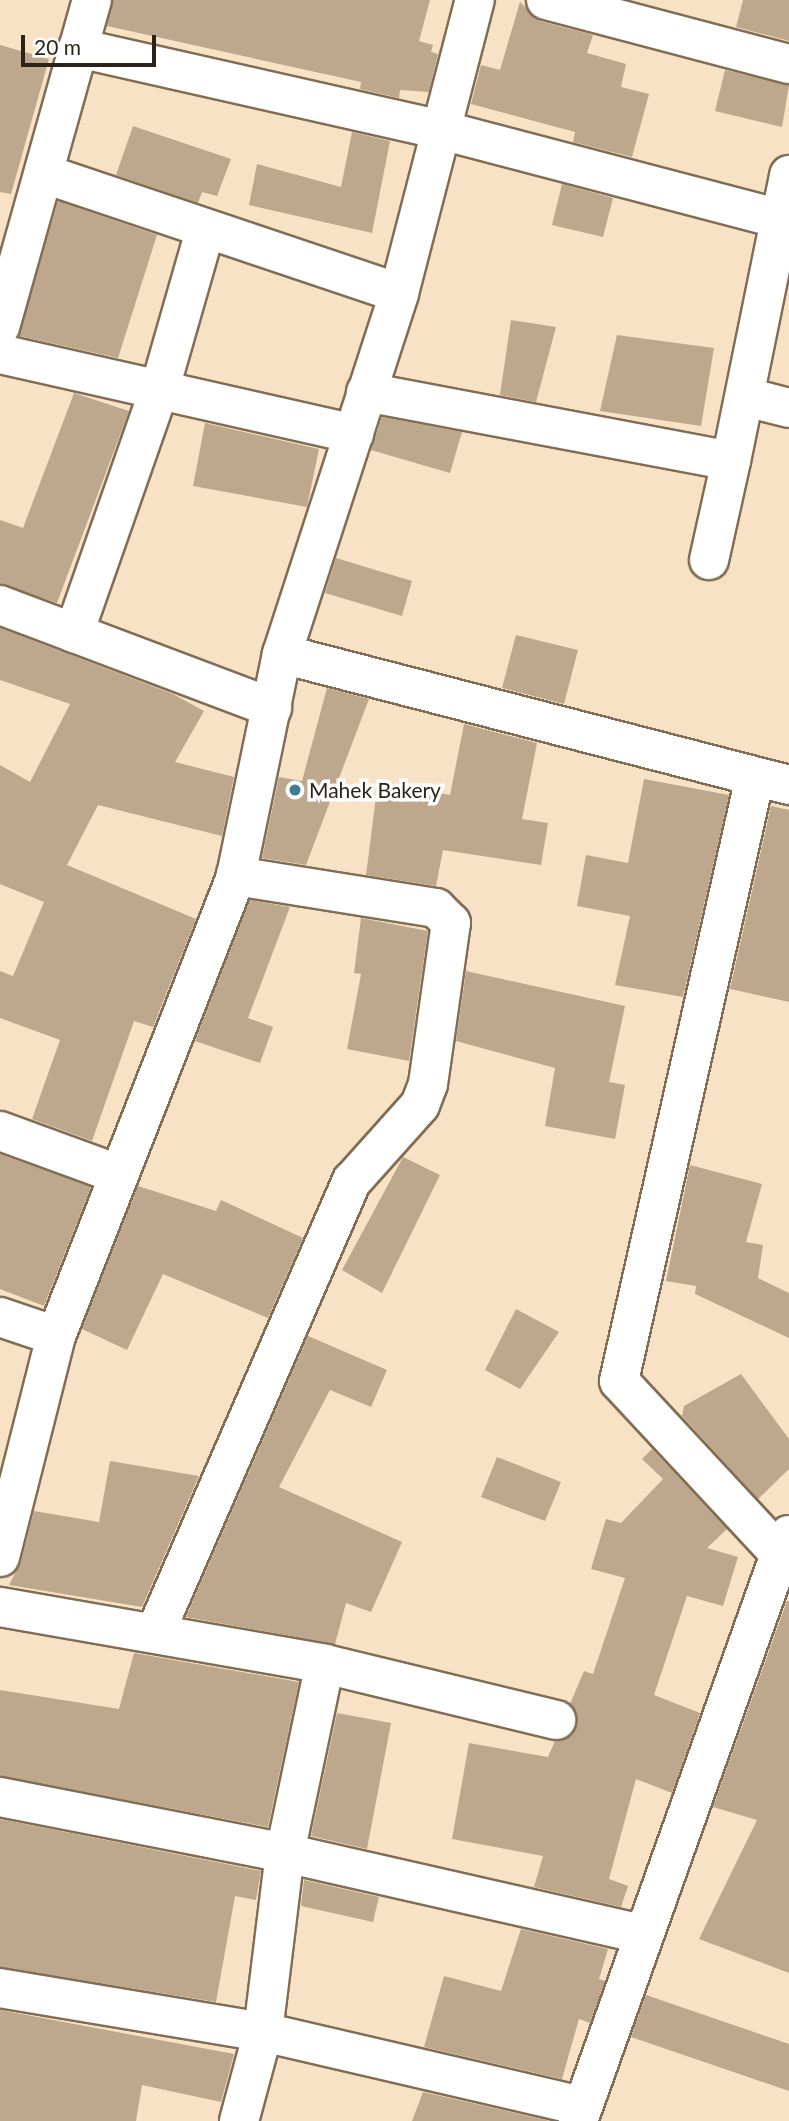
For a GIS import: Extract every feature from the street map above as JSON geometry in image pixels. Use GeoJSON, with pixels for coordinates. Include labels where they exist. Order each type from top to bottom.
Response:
{"type":"FeatureCollection","features":[{"type":"Feature","properties":{"kind":"street"},"geometry":{"type":"LineString","coordinates":[[0,327],[92,0]]}},
{"type":"Feature","properties":{"kind":"street"},"geometry":{"type":"LineString","coordinates":[[0,1557],[56,1336],[115,1173],[236,876],[282,654],[399,293],[475,0]]}},
{"type":"Feature","properties":{"kind":"street"},"geometry":{"type":"LineString","coordinates":[[546,0],[789,64]]}},
{"type":"Feature","properties":{"kind":"street"},"geometry":{"type":"LineString","coordinates":[[78,48],[441,130],[784,220]]}},
{"type":"Feature","properties":{"kind":"street"},"geometry":{"type":"LineString","coordinates":[[45,174],[205,231],[399,293]]}},
{"type":"Feature","properties":{"kind":"street"},"geometry":{"type":"LineString","coordinates":[[709,560],[784,220],[789,175]]}},
{"type":"Feature","properties":{"kind":"street"},"geometry":{"type":"LineString","coordinates":[[74,633],[160,388],[205,231]]}},
{"type":"Feature","properties":{"kind":"street"},"geometry":{"type":"LineString","coordinates":[[0,354],[160,388],[354,434]]}},
{"type":"Feature","properties":{"kind":"street"},"geometry":{"type":"LineString","coordinates":[[366,392],[731,461]]}},
{"type":"Feature","properties":{"kind":"street"},"geometry":{"type":"LineString","coordinates":[[746,397],[789,408]]}},
{"type":"Feature","properties":{"kind":"street"},"geometry":{"type":"LineString","coordinates":[[0,605],[272,708]]}},
{"type":"Feature","properties":{"kind":"street"},"geometry":{"type":"LineString","coordinates":[[0,1988],[262,2032],[580,2113],[640,1934],[784,1545],[619,1381],[772,781],[282,654]]}},
{"type":"Feature","properties":{"kind":"street"},"geometry":{"type":"LineString","coordinates":[[156,1631],[352,1181],[420,1105],[428,1084],[451,923],[436,908],[236,876]]}},
{"type":"Feature","properties":{"kind":"street"},"geometry":{"type":"LineString","coordinates":[[0,1131],[115,1173]]}},
{"type":"Feature","properties":{"kind":"street"},"geometry":{"type":"LineString","coordinates":[[0,1317],[56,1336]]}},
{"type":"Feature","properties":{"kind":"street"},"geometry":{"type":"LineString","coordinates":[[0,1607],[156,1631],[325,1664],[556,1720]]}},
{"type":"Feature","properties":{"kind":"street"},"geometry":{"type":"LineString","coordinates":[[239,2121],[262,2032],[285,1853],[325,1664]]}},
{"type":"Feature","properties":{"kind":"street"},"geometry":{"type":"LineString","coordinates":[[0,1797],[285,1853],[640,1934]]}},
{"type":"Feature","properties":{"kind":"building"},"geometry":{"type":"Polygon","coordinates":[[[113,0],[430,0],[419,41],[433,45],[431,52],[438,54],[429,92],[400,90],[399,98],[360,89],[361,82],[107,26],[113,0]]]}},
{"type":"Feature","properties":{"kind":"building"},"geometry":{"type":"Polygon","coordinates":[[[743,0],[789,0],[789,41],[736,27],[743,0]]]}},
{"type":"Feature","properties":{"kind":"building"},"geometry":{"type":"Polygon","coordinates":[[[520,2],[540,21],[593,35],[587,53],[626,64],[621,87],[649,94],[632,157],[573,142],[575,132],[471,104],[481,65],[500,70],[520,2]]]}},
{"type":"Feature","properties":{"kind":"building"},"geometry":{"type":"Polygon","coordinates":[[[0,45],[49,59],[11,194],[0,192],[0,45]]]}},
{"type":"Feature","properties":{"kind":"building"},"geometry":{"type":"Polygon","coordinates":[[[725,70],[789,85],[782,127],[715,111],[725,70]]]}},
{"type":"Feature","properties":{"kind":"building"},"geometry":{"type":"Polygon","coordinates":[[[133,126],[231,159],[217,196],[202,192],[198,203],[116,175],[133,126]]]}},
{"type":"Feature","properties":{"kind":"building"},"geometry":{"type":"Polygon","coordinates":[[[352,132],[390,141],[372,233],[249,205],[257,164],[341,187],[352,132]]]}},
{"type":"Feature","properties":{"kind":"building"},"geometry":{"type":"Polygon","coordinates":[[[562,184],[613,198],[603,237],[552,225],[562,184]]]}},
{"type":"Feature","properties":{"kind":"building"},"geometry":{"type":"Polygon","coordinates":[[[58,201],[157,235],[118,358],[19,336],[58,201]]]}},
{"type":"Feature","properties":{"kind":"building"},"geometry":{"type":"Polygon","coordinates":[[[511,320],[556,327],[536,402],[500,395],[511,320]]]}},
{"type":"Feature","properties":{"kind":"building"},"geometry":{"type":"Polygon","coordinates":[[[617,335],[714,348],[701,426],[600,411],[617,335]]]}},
{"type":"Feature","properties":{"kind":"building"},"geometry":{"type":"Polygon","coordinates":[[[74,393],[129,411],[57,603],[0,584],[0,520],[23,528],[74,393]]]}},
{"type":"Feature","properties":{"kind":"building"},"geometry":{"type":"Polygon","coordinates":[[[382,417],[462,432],[450,473],[371,450],[382,417]]]}},
{"type":"Feature","properties":{"kind":"building"},"geometry":{"type":"Polygon","coordinates":[[[205,423],[319,449],[307,507],[193,486],[205,423]]]}},
{"type":"Feature","properties":{"kind":"building"},"geometry":{"type":"Polygon","coordinates":[[[336,558],[412,581],[402,616],[325,593],[336,558]]]}},
{"type":"Feature","properties":{"kind":"building"},"geometry":{"type":"Polygon","coordinates":[[[0,628],[173,694],[204,711],[175,762],[234,777],[222,836],[98,805],[67,865],[196,919],[153,1027],[134,1021],[92,1141],[32,1119],[60,1040],[0,1018],[0,971],[13,976],[44,902],[0,884],[0,765],[30,782],[70,704],[0,680],[0,628]]]}},
{"type":"Feature","properties":{"kind":"building"},"geometry":{"type":"Polygon","coordinates":[[[516,635],[578,650],[564,704],[502,688],[516,635]]]}},
{"type":"Feature","properties":{"kind":"building"},"geometry":{"type":"Polygon","coordinates":[[[327,688],[369,699],[306,865],[262,858],[279,777],[302,781],[327,688]]]}},
{"type":"Feature","properties":{"kind":"building"},"geometry":{"type":"Polygon","coordinates":[[[464,724],[537,743],[522,819],[548,823],[541,865],[443,850],[436,886],[366,875],[378,781],[450,795],[464,724]]]}},
{"type":"Feature","properties":{"kind":"building"},"geometry":{"type":"Polygon","coordinates":[[[644,779],[729,795],[683,997],[615,985],[630,916],[577,906],[586,855],[628,863],[644,779]]]}},
{"type":"Feature","properties":{"kind":"building"},"geometry":{"type":"Polygon","coordinates":[[[771,806],[789,810],[789,1002],[730,989],[771,806]]]}},
{"type":"Feature","properties":{"kind":"building"},"geometry":{"type":"Polygon","coordinates":[[[250,900],[290,907],[248,1018],[273,1027],[260,1063],[195,1041],[250,900]]]}},
{"type":"Feature","properties":{"kind":"building"},"geometry":{"type":"Polygon","coordinates":[[[361,918],[428,931],[409,1061],[347,1049],[361,974],[354,973],[361,918]]]}},
{"type":"Feature","properties":{"kind":"building"},"geometry":{"type":"Polygon","coordinates":[[[466,971],[625,1006],[609,1082],[625,1085],[615,1139],[545,1126],[555,1068],[456,1041],[466,971]]]}},
{"type":"Feature","properties":{"kind":"building"},"geometry":{"type":"Polygon","coordinates":[[[0,1154],[91,1187],[44,1306],[0,1289],[0,1154]]]}},
{"type":"Feature","properties":{"kind":"building"},"geometry":{"type":"Polygon","coordinates":[[[403,1157],[440,1175],[382,1293],[342,1270],[403,1157]]]}},
{"type":"Feature","properties":{"kind":"building"},"geometry":{"type":"Polygon","coordinates":[[[690,1165],[762,1184],[746,1242],[763,1245],[758,1278],[789,1293],[789,1338],[695,1294],[696,1286],[666,1281],[690,1165]]]}},
{"type":"Feature","properties":{"kind":"building"},"geometry":{"type":"Polygon","coordinates":[[[138,1186],[216,1211],[221,1200],[303,1238],[268,1318],[163,1274],[127,1350],[82,1329],[138,1186]]]}},
{"type":"Feature","properties":{"kind":"building"},"geometry":{"type":"Polygon","coordinates":[[[516,1309],[559,1332],[520,1389],[485,1370],[516,1309]]]}},
{"type":"Feature","properties":{"kind":"building"},"geometry":{"type":"Polygon","coordinates":[[[308,1336],[387,1370],[371,1407],[330,1390],[279,1487],[402,1542],[371,1612],[346,1603],[335,1644],[186,1617],[308,1336]]]}},
{"type":"Feature","properties":{"kind":"building"},"geometry":{"type":"Polygon","coordinates":[[[741,1374],[789,1439],[789,1469],[758,1499],[682,1416],[684,1406],[741,1374]]]}},
{"type":"Feature","properties":{"kind":"building"},"geometry":{"type":"Polygon","coordinates":[[[652,1449],[727,1529],[707,1548],[738,1557],[723,1606],[687,1596],[654,1695],[700,1713],[672,1793],[636,1779],[609,1879],[628,1886],[621,1907],[534,1887],[543,1856],[452,1839],[469,1743],[548,1757],[555,1741],[571,1736],[577,1726],[570,1704],[584,1671],[593,1674],[625,1578],[591,1569],[606,1519],[621,1523],[663,1479],[642,1459],[652,1449]]]}},
{"type":"Feature","properties":{"kind":"building"},"geometry":{"type":"Polygon","coordinates":[[[497,1457],[561,1482],[545,1521],[481,1497],[497,1457]]]}},
{"type":"Feature","properties":{"kind":"building"},"geometry":{"type":"Polygon","coordinates":[[[110,1461],[199,1476],[142,1607],[9,1585],[21,1562],[34,1511],[99,1522],[110,1461]]]}},
{"type":"Feature","properties":{"kind":"building"},"geometry":{"type":"Polygon","coordinates":[[[787,1601],[789,1973],[699,1939],[757,1820],[713,1807],[787,1601]]]}},
{"type":"Feature","properties":{"kind":"building"},"geometry":{"type":"Polygon","coordinates":[[[134,1653],[299,1682],[268,1827],[0,1776],[0,1690],[119,1709],[134,1653]]]}},
{"type":"Feature","properties":{"kind":"building"},"geometry":{"type":"Polygon","coordinates":[[[337,1713],[391,1723],[367,1849],[311,1836],[337,1713]]]}},
{"type":"Feature","properties":{"kind":"building"},"geometry":{"type":"Polygon","coordinates":[[[0,1819],[261,1871],[256,1900],[235,1896],[216,2002],[0,1967],[0,1819]]]}},
{"type":"Feature","properties":{"kind":"building"},"geometry":{"type":"Polygon","coordinates":[[[304,1880],[379,1897],[373,1922],[301,1906],[304,1880]]]}},
{"type":"Feature","properties":{"kind":"building"},"geometry":{"type":"Polygon","coordinates":[[[521,1929],[608,1949],[599,1979],[605,1981],[590,2023],[579,2019],[562,2079],[424,2047],[444,1976],[501,1991],[521,1929]]]}},
{"type":"Feature","properties":{"kind":"building"},"geometry":{"type":"Polygon","coordinates":[[[646,1995],[789,2044],[789,2091],[631,2037],[646,1995]]]}},
{"type":"Feature","properties":{"kind":"building"},"geometry":{"type":"Polygon","coordinates":[[[0,2010],[234,2054],[221,2102],[142,2085],[136,2121],[0,2121],[0,2010]]]}},
{"type":"Feature","properties":{"kind":"building"},"geometry":{"type":"Polygon","coordinates":[[[423,2092],[550,2121],[412,2121],[423,2092]]]}},
{"type":"Feature","properties":{"kind":"place","name":"Mahek Bakery"},"geometry":{"type":"Point","coordinates":[295,790]}}]}
